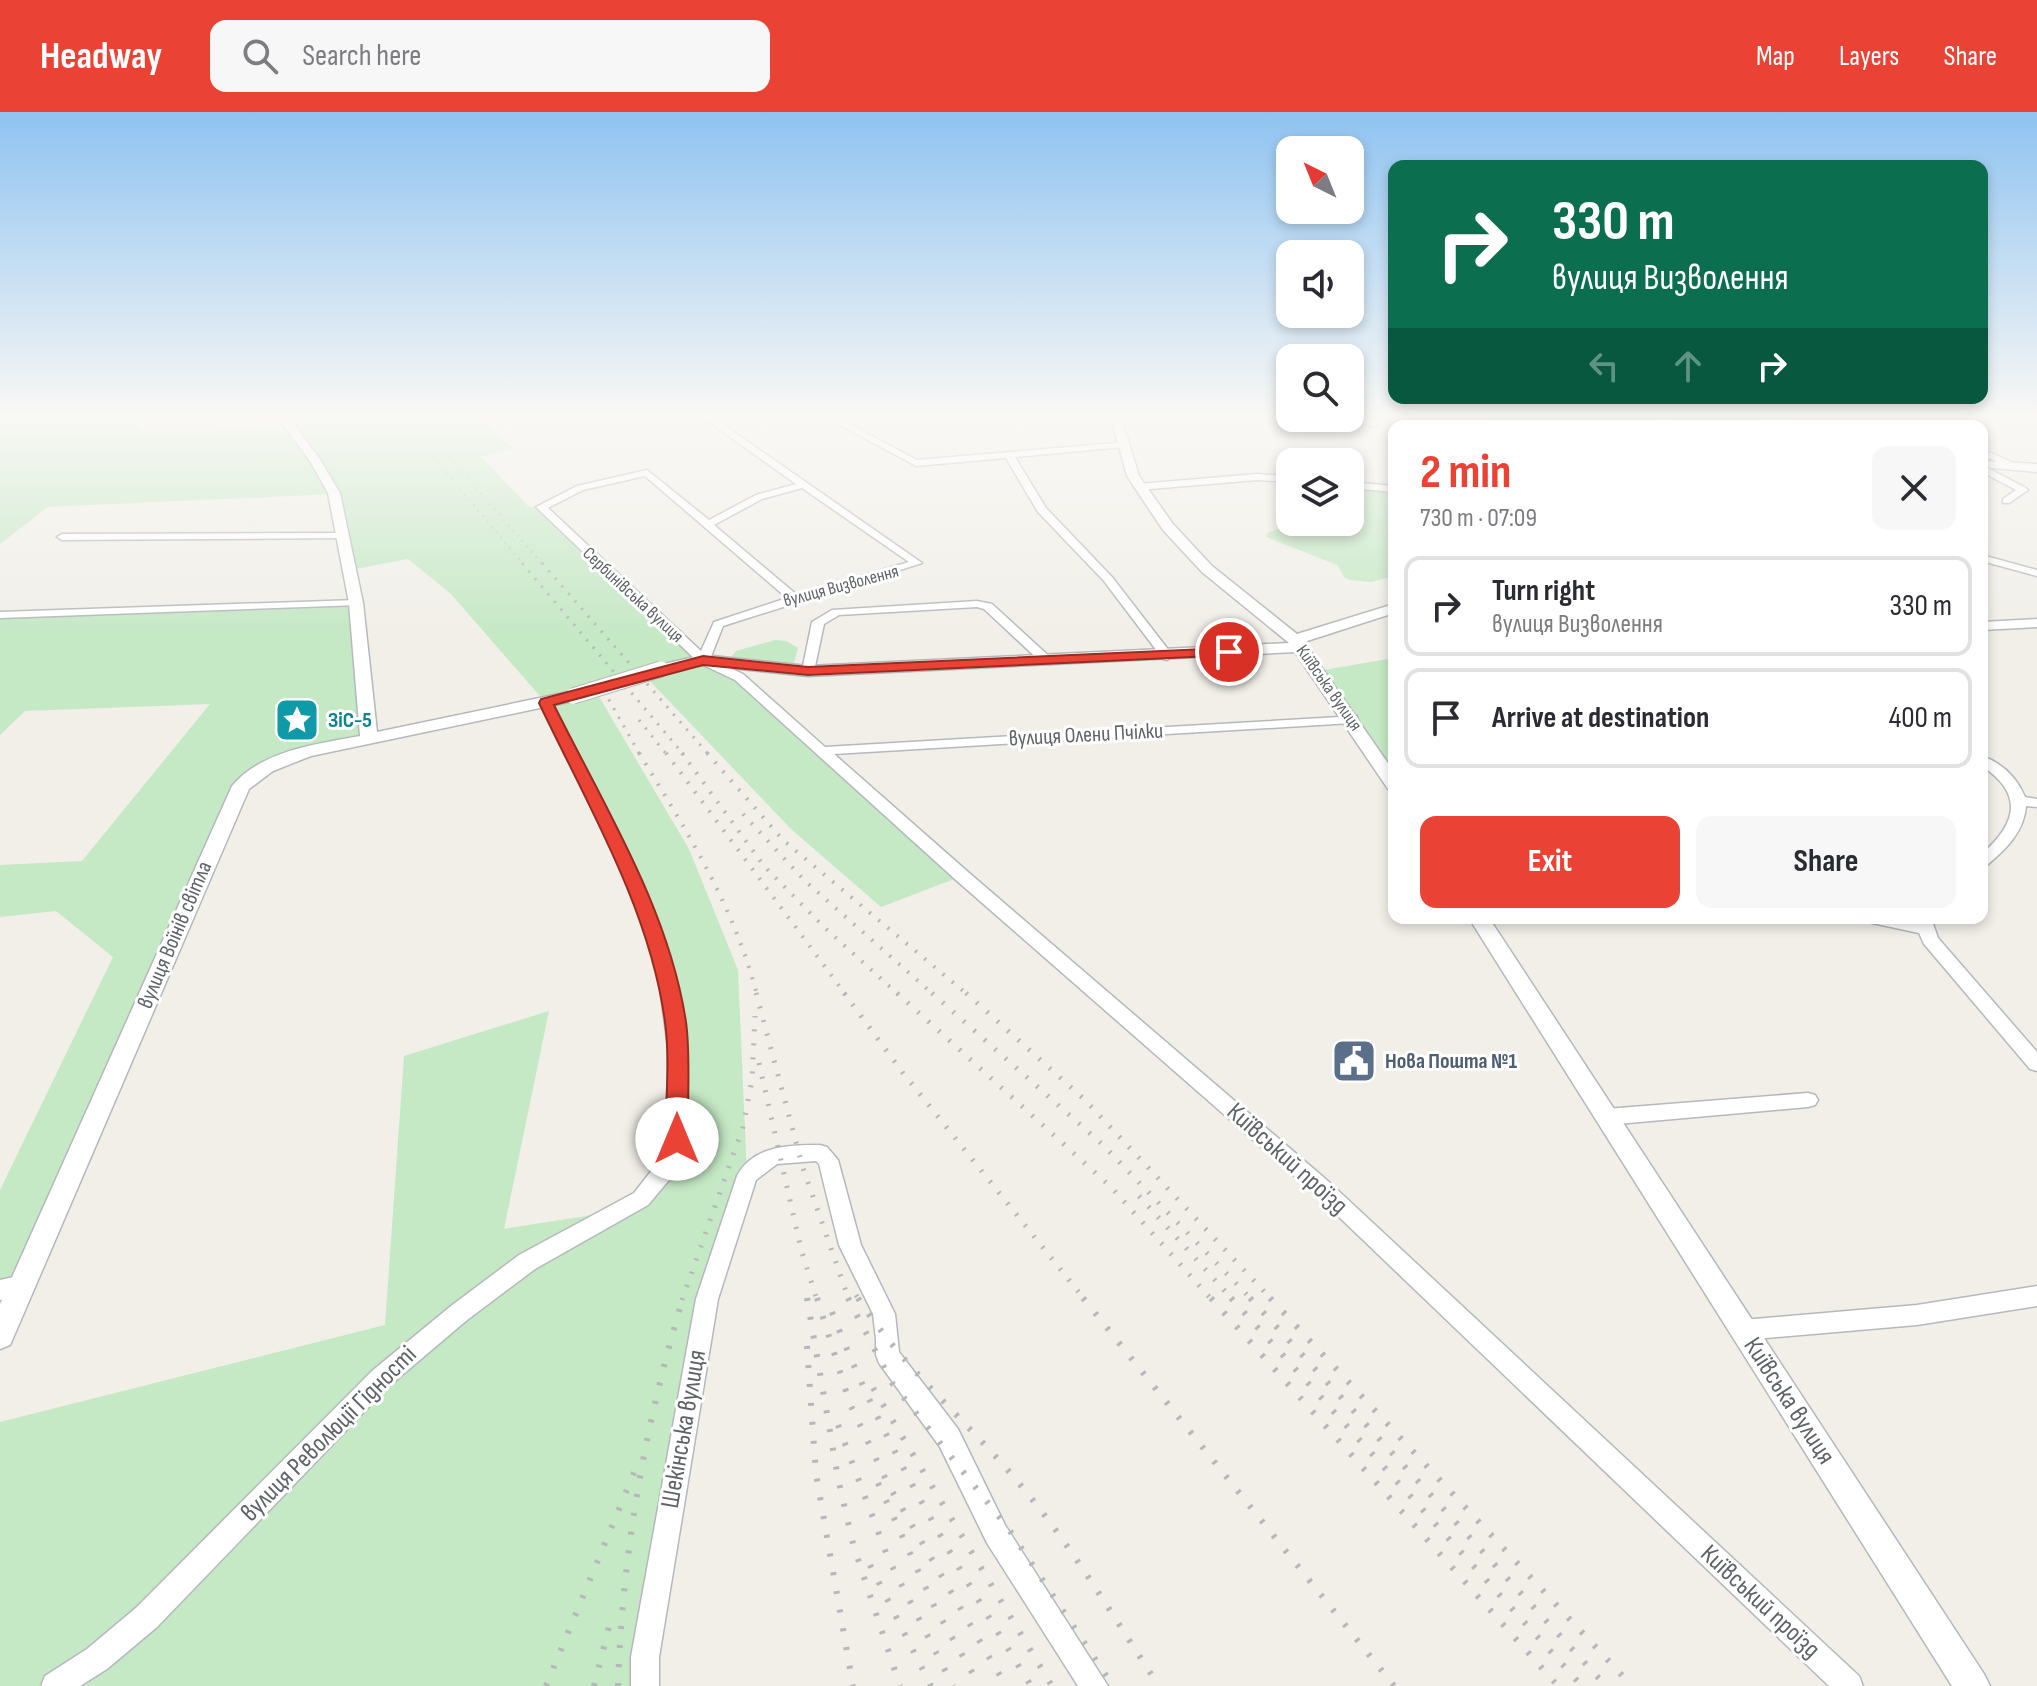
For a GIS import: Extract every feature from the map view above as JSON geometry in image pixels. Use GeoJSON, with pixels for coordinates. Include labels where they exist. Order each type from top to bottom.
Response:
{"type":"FeatureCollection","features":[{"type":"Feature","properties":{"kind":"street"},"geometry":{"type":"LineString","coordinates":[[330,487],[356,603],[369,738],[546,703],[661,669],[703,660],[808,671],[1167,656],[1298,643],[1388,610]]}},
{"type":"Feature","properties":{"kind":"street","name":"Сербинівська вулиця"},"geometry":{"type":"LineString","coordinates":[[582,487],[541,507],[703,660]]}},
{"type":"Feature","properties":{"kind":"street","name":"Сербинівська вулиця"},"geometry":{"type":"LineString","coordinates":[[665,487],[709,524]]}},
{"type":"Feature","properties":{"kind":"street"},"geometry":{"type":"LineString","coordinates":[[793,487],[759,497],[709,524],[795,599]]}},
{"type":"Feature","properties":{"kind":"street","name":"вулиця Визволення"},"geometry":{"type":"LineString","coordinates":[[703,660],[718,624],[917,563],[810,487]]}},
{"type":"Feature","properties":{"kind":"street"},"geometry":{"type":"LineString","coordinates":[[1028,487],[1042,510],[1108,579],[1167,656]]}},
{"type":"Feature","properties":{"kind":"street","name":"Київська вулиця"},"geometry":{"type":"LineString","coordinates":[[1139,487],[1194,557],[1298,643],[1388,776]]}},
{"type":"Feature","properties":{"kind":"street"},"geometry":{"type":"LineString","coordinates":[[2006,501],[2023,490],[2019,487]]}},
{"type":"Feature","properties":{"kind":"street"},"geometry":{"type":"LineString","coordinates":[[62,537],[343,536]]}},
{"type":"Feature","properties":{"kind":"street"},"geometry":{"type":"LineString","coordinates":[[1988,560],[2037,573]]}},
{"type":"Feature","properties":{"kind":"street"},"geometry":{"type":"LineString","coordinates":[[827,590],[836,612]]}},
{"type":"Feature","properties":{"kind":"street"},"geometry":{"type":"LineString","coordinates":[[0,615],[356,603]]}},
{"type":"Feature","properties":{"kind":"street"},"geometry":{"type":"LineString","coordinates":[[808,671],[818,622],[836,612],[988,606],[1047,661]]}},
{"type":"Feature","properties":{"kind":"street"},"geometry":{"type":"LineString","coordinates":[[1988,626],[2037,623]]}},
{"type":"Feature","properties":{"kind":"street","name":"Київський проїзд"},"geometry":{"type":"LineString","coordinates":[[703,660],[739,677],[1322,1188],[1849,1686]]}},
{"type":"Feature","properties":{"kind":"street","name":"вулиця Революції Гідності"},"geometry":{"type":"LineString","coordinates":[[55,1686],[97,1659],[147,1617],[369,1390],[418,1345],[527,1262],[624,1210],[653,1188],[663,1175],[677,1139],[676,1024],[665,969],[640,897],[546,703]]}},
{"type":"Feature","properties":{"kind":"street","name":"вулиця Олени Пчілки"},"geometry":{"type":"LineString","coordinates":[[821,751],[1352,719]]}},
{"type":"Feature","properties":{"kind":"street","name":"вулиця Воїнів світла"},"geometry":{"type":"LineString","coordinates":[[0,1336],[11,1287],[235,794],[256,774],[279,761],[369,738]]}},
{"type":"Feature","properties":{"kind":"street"},"geometry":{"type":"LineString","coordinates":[[1988,764],[2007,778],[2018,792],[2021,819],[2018,827],[1988,856]]}},
{"type":"Feature","properties":{"kind":"street"},"geometry":{"type":"LineString","coordinates":[[2020,801],[2037,803]]}},
{"type":"Feature","properties":{"kind":"street","name":"Київська вулиця"},"geometry":{"type":"LineString","coordinates":[[1483,924],[1972,1686]]}},
{"type":"Feature","properties":{"kind":"street"},"geometry":{"type":"LineString","coordinates":[[1924,924],[1939,952],[2037,1064]]}},
{"type":"Feature","properties":{"kind":"street"},"geometry":{"type":"LineString","coordinates":[[1606,1117],[1808,1100]]}},
{"type":"Feature","properties":{"kind":"street","name":"Шекінська вулиця"},"geometry":{"type":"LineString","coordinates":[[645,1686],[645,1657],[707,1299],[747,1176],[759,1161],[769,1155],[820,1153],[828,1160],[855,1256],[884,1308],[889,1339],[887,1355],[949,1438],[996,1534],[1094,1686]]}},
{"type":"Feature","properties":{"kind":"street"},"geometry":{"type":"LineString","coordinates":[[1743,1330],[1917,1315],[2037,1296]]}},
{"type":"Feature","properties":{"kind":"green space"},"geometry":{"type":"Polygon","coordinates":[[[0,487],[510,487],[529,507],[541,507],[703,660],[721,667],[962,876],[881,907],[791,829],[648,679],[598,695],[689,849],[738,970],[747,1176],[707,1299],[645,1686],[0,1686],[0,1422],[385,1325],[404,1056],[549,1011],[504,1229],[624,1210],[663,1174],[677,1039],[656,941],[546,703],[451,594],[408,559],[350,570],[334,494],[48,507],[0,544],[0,487]]]}},
{"type":"Feature","properties":{"kind":"green space"},"geometry":{"type":"Polygon","coordinates":[[[1364,487],[1384,488],[1388,491],[1388,578],[1371,582],[1345,578],[1337,565],[1266,537],[1268,532],[1276,530],[1276,536],[1364,536],[1364,487]]]}},
{"type":"Feature","properties":{"kind":"green space"},"geometry":{"type":"Polygon","coordinates":[[[356,603],[369,738],[321,748],[256,774],[0,1336],[0,1190],[113,957],[56,911],[0,917],[0,865],[82,861],[210,704],[25,711],[0,735],[0,615],[356,603]]]}},
{"type":"Feature","properties":{"kind":"green space"},"geometry":{"type":"Polygon","coordinates":[[[775,640],[786,641],[798,648],[792,670],[736,663],[732,656],[736,651],[775,640]]]}},
{"type":"Feature","properties":{"kind":"green space"},"geometry":{"type":"Polygon","coordinates":[[[1388,659],[1388,776],[1318,671],[1388,659]]]}},
{"type":"Feature","properties":{"kind":"railway"},"geometry":{"type":"LineString","coordinates":[[459,487],[524,565]]}},
{"type":"Feature","properties":{"kind":"railway"},"geometry":{"type":"LineString","coordinates":[[476,487],[543,565]]}},
{"type":"Feature","properties":{"kind":"railway"},"geometry":{"type":"LineString","coordinates":[[522,563],[684,755]]}},
{"type":"Feature","properties":{"kind":"railway"},"geometry":{"type":"LineString","coordinates":[[542,563],[709,755]]}},
{"type":"Feature","properties":{"kind":"railway"},"geometry":{"type":"LineString","coordinates":[[599,682],[640,755]]}},
{"type":"Feature","properties":{"kind":"railway"},"geometry":{"type":"LineString","coordinates":[[639,720],[667,755]]}},
{"type":"Feature","properties":{"kind":"railway"},"geometry":{"type":"LineString","coordinates":[[639,753],[691,840],[722,900],[736,931],[757,995]]}},
{"type":"Feature","properties":{"kind":"railway"},"geometry":{"type":"LineString","coordinates":[[666,753],[846,995]]}},
{"type":"Feature","properties":{"kind":"railway"},"geometry":{"type":"LineString","coordinates":[[682,753],[764,866],[825,928],[899,995]]}},
{"type":"Feature","properties":{"kind":"railway"},"geometry":{"type":"LineString","coordinates":[[707,753],[783,840],[968,995]]}},
{"type":"Feature","properties":{"kind":"railway"},"geometry":{"type":"LineString","coordinates":[[743,814],[804,880],[934,995]]}},
{"type":"Feature","properties":{"kind":"railway"},"geometry":{"type":"LineString","coordinates":[[756,993],[803,1168],[849,1300]]}},
{"type":"Feature","properties":{"kind":"railway"},"geometry":{"type":"LineString","coordinates":[[844,993],[903,1073],[1085,1300]]}},
{"type":"Feature","properties":{"kind":"railway"},"geometry":{"type":"LineString","coordinates":[[897,993],[1111,1187],[1212,1300]]}},
{"type":"Feature","properties":{"kind":"railway"},"geometry":{"type":"LineString","coordinates":[[932,993],[1102,1144],[1252,1300]]}},
{"type":"Feature","properties":{"kind":"railway"},"geometry":{"type":"LineString","coordinates":[[966,993],[1085,1100],[1272,1300]]}},
{"type":"Feature","properties":{"kind":"railway"},"geometry":{"type":"LineString","coordinates":[[682,1300],[743,1127],[752,1080],[755,1016]]}},
{"type":"Feature","properties":{"kind":"railway"},"geometry":{"type":"LineString","coordinates":[[759,1063],[801,1249],[817,1300]]}},
{"type":"Feature","properties":{"kind":"railway"},"geometry":{"type":"LineString","coordinates":[[1139,1196],[1233,1300]]}},
{"type":"Feature","properties":{"kind":"railway"},"geometry":{"type":"LineString","coordinates":[[856,1295],[859,1300]]}},
{"type":"Feature","properties":{"kind":"railway"},"geometry":{"type":"LineString","coordinates":[[618,1686],[624,1588],[638,1490],[657,1393],[683,1298]]}},
{"type":"Feature","properties":{"kind":"railway"},"geometry":{"type":"LineString","coordinates":[[807,1298],[838,1478],[853,1544],[900,1686]]}},
{"type":"Feature","properties":{"kind":"railway"},"geometry":{"type":"LineString","coordinates":[[817,1298],[850,1404],[889,1486],[1006,1686]]}},
{"type":"Feature","properties":{"kind":"railway"},"geometry":{"type":"LineString","coordinates":[[858,1298],[894,1347],[1037,1505],[1074,1555],[1159,1686]]}},
{"type":"Feature","properties":{"kind":"railway"},"geometry":{"type":"LineString","coordinates":[[1083,1298],[1394,1686]]}},
{"type":"Feature","properties":{"kind":"railway"},"geometry":{"type":"LineString","coordinates":[[1211,1298],[1558,1686]]}},
{"type":"Feature","properties":{"kind":"railway"},"geometry":{"type":"LineString","coordinates":[[1231,1298],[1582,1686]]}},
{"type":"Feature","properties":{"kind":"railway"},"geometry":{"type":"LineString","coordinates":[[1250,1298],[1606,1686]]}},
{"type":"Feature","properties":{"kind":"railway"},"geometry":{"type":"LineString","coordinates":[[1270,1298],[1632,1686]]}},
{"type":"Feature","properties":{"kind":"railway"},"geometry":{"type":"LineString","coordinates":[[849,1300],[892,1383],[1008,1528],[1113,1686]]}},
{"type":"Feature","properties":{"kind":"railway"},"geometry":{"type":"LineString","coordinates":[[832,1312],[874,1410],[922,1504],[1031,1686]]}},
{"type":"Feature","properties":{"kind":"railway"},"geometry":{"type":"LineString","coordinates":[[807,1346],[816,1474],[853,1686]]}},
{"type":"Feature","properties":{"kind":"railway"},"geometry":{"type":"LineString","coordinates":[[873,1388],[1052,1686]]}},
{"type":"Feature","properties":{"kind":"railway"},"geometry":{"type":"LineString","coordinates":[[838,1425],[888,1558],[953,1686]]}},
{"type":"Feature","properties":{"kind":"railway"},"geometry":{"type":"LineString","coordinates":[[546,1686],[636,1468]]}},
{"type":"Feature","properties":{"kind":"railway"},"geometry":{"type":"LineString","coordinates":[[878,1483],[935,1608],[980,1686]]}},
{"type":"Feature","properties":{"kind":"railway"},"geometry":{"type":"LineString","coordinates":[[870,1565],[931,1686]]}},
{"type":"Feature","properties":{"kind":"railway"},"geometry":{"type":"LineString","coordinates":[[594,1686],[612,1615]]}},
{"type":"Feature","properties":{"kind":"place","name":"ЗіС-5"},"geometry":{"type":"Point","coordinates":[297,720]}},
{"type":"Feature","properties":{"kind":"place","name":"Нова Пошта №1"},"geometry":{"type":"Point","coordinates":[1354,1061]}},
{"type":"Feature","properties":{"kind":"route"},"geometry":{"type":"LineString","coordinates":[[677,1139],[676,1024],[665,969],[640,897],[546,703],[661,669],[703,660],[808,671],[1229,652]]}}]}
